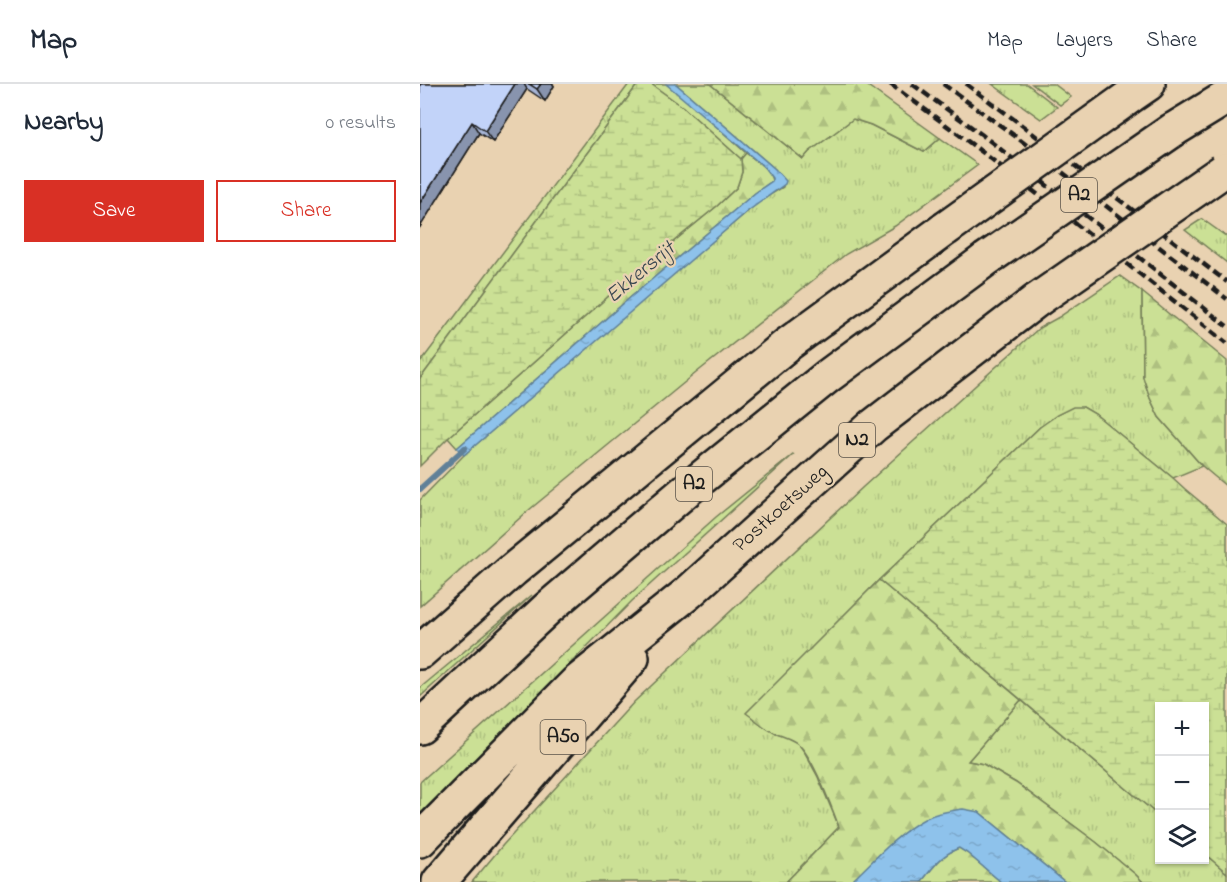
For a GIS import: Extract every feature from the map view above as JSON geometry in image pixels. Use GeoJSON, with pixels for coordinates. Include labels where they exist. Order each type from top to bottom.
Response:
{"type":"FeatureCollection","features":[{"type":"Feature","properties":{"kind":"highway","name":"A2"},"geometry":{"type":"LineString","coordinates":[[420,652],[513,570],[788,344],[1139,91]]}},
{"type":"Feature","properties":{"kind":"highway","name":"A2"},"geometry":{"type":"LineString","coordinates":[[420,727],[548,608],[689,488],[828,376],[985,260],[1173,130],[1227,97]]}},
{"type":"Feature","properties":{"kind":"highway","name":"Postkoetsweg"},"geometry":{"type":"LineString","coordinates":[[420,840],[577,682],[688,593],[873,426],[1037,300],[1225,170]]}},
{"type":"Feature","properties":{"kind":"highway","name":"A50"},"geometry":{"type":"LineString","coordinates":[[439,882],[688,593]]}},
{"type":"Feature","properties":{"kind":"green space"},"geometry":{"type":"Polygon","coordinates":[[[629,84],[638,84],[420,379],[420,363],[629,84]]]}},
{"type":"Feature","properties":{"kind":"green space"},"geometry":{"type":"Polygon","coordinates":[[[638,84],[651,84],[683,107],[741,159],[742,172],[737,187],[629,278],[448,438],[420,466],[420,379],[638,84]]]}},
{"type":"Feature","properties":{"kind":"green space"},"geometry":{"type":"Polygon","coordinates":[[[651,84],[666,84],[746,153],[741,159],[683,107],[651,84]]]}},
{"type":"Feature","properties":{"kind":"green space"},"geometry":{"type":"Polygon","coordinates":[[[676,84],[710,84],[803,159],[853,119],[871,125],[924,152],[940,138],[978,165],[895,226],[846,254],[529,510],[420,606],[420,500],[464,455],[638,304],[760,201],[783,187],[784,181],[775,169],[676,84]]]}},
{"type":"Feature","properties":{"kind":"green space"},"geometry":{"type":"Polygon","coordinates":[[[710,84],[865,84],[940,138],[924,152],[871,125],[853,119],[803,159],[710,84]]]}},
{"type":"Feature","properties":{"kind":"green space"},"geometry":{"type":"Polygon","coordinates":[[[992,84],[1027,84],[1057,107],[1041,119],[992,84]]]}},
{"type":"Feature","properties":{"kind":"green space"},"geometry":{"type":"Polygon","coordinates":[[[1032,84],[1054,84],[1071,97],[1060,105],[1032,84]]]}},
{"type":"Feature","properties":{"kind":"green space"},"geometry":{"type":"Polygon","coordinates":[[[746,153],[766,169],[772,181],[632,296],[457,448],[448,438],[629,278],[737,187],[742,172],[741,159],[746,153]]]}},
{"type":"Feature","properties":{"kind":"green space"},"geometry":{"type":"Polygon","coordinates":[[[1202,219],[1227,237],[1227,263],[1185,230],[1202,219]]]}},
{"type":"Feature","properties":{"kind":"green space"},"geometry":{"type":"Polygon","coordinates":[[[1120,276],[1142,292],[1143,377],[1150,398],[1159,417],[1202,466],[1173,478],[1095,414],[1083,407],[1040,427],[879,580],[747,713],[776,734],[798,743],[818,777],[839,827],[786,882],[472,882],[634,702],[863,487],[1039,328],[1120,276]]]}},
{"type":"Feature","properties":{"kind":"green space"},"geometry":{"type":"Polygon","coordinates":[[[1142,292],[1227,361],[1227,487],[1202,466],[1159,417],[1150,398],[1143,377],[1142,292]]]}},
{"type":"Feature","properties":{"kind":"green space"},"geometry":{"type":"Polygon","coordinates":[[[1073,407],[1083,407],[1095,414],[1227,524],[1227,873],[1209,857],[1209,702],[1155,702],[1155,813],[879,580],[1040,427],[1073,407]]]}},
{"type":"Feature","properties":{"kind":"green space"},"geometry":{"type":"Polygon","coordinates":[[[794,454],[632,601],[420,816],[420,782],[716,517],[794,454]]]}},
{"type":"Feature","properties":{"kind":"green space"},"geometry":{"type":"Polygon","coordinates":[[[879,580],[1021,700],[968,761],[983,764],[1016,783],[1096,842],[1143,882],[1065,882],[979,812],[901,836],[851,882],[786,882],[839,827],[821,783],[804,750],[796,742],[769,730],[746,713],[879,580]]]}},
{"type":"Feature","properties":{"kind":"green space"},"geometry":{"type":"Polygon","coordinates":[[[532,595],[420,697],[420,688],[532,595]]]}},
{"type":"Feature","properties":{"kind":"green space"},"geometry":{"type":"Polygon","coordinates":[[[1021,700],[1155,813],[1155,864],[1209,864],[1209,857],[1227,873],[1227,882],[1143,882],[1096,842],[1016,783],[983,764],[968,761],[1021,700]]]}},
{"type":"Feature","properties":{"kind":"green space"},"geometry":{"type":"Polygon","coordinates":[[[959,848],[1001,882],[921,882],[942,858],[959,848]]]}},
{"type":"Feature","properties":{"kind":"water"},"geometry":{"type":"Polygon","coordinates":[[[666,84],[676,84],[775,169],[786,181],[785,184],[748,211],[464,455],[457,448],[632,296],[772,181],[764,167],[666,84]]]}},
{"type":"Feature","properties":{"kind":"water"},"geometry":{"type":"Polygon","coordinates":[[[963,809],[979,812],[1065,882],[1001,882],[959,848],[942,858],[921,882],[851,882],[887,847],[916,824],[935,814],[963,809]]]}},
{"type":"Feature","properties":{"kind":"building"},"geometry":{"type":"Polygon","coordinates":[[[420,84],[515,84],[485,131],[472,122],[420,203],[420,84]]]}},
{"type":"Feature","properties":{"kind":"building"},"geometry":{"type":"Polygon","coordinates":[[[529,84],[541,84],[537,89],[529,84]]]}},
{"type":"Feature","properties":{"kind":"waterway","name":"Ekkersrijt"},"geometry":{"type":"LineString","coordinates":[[420,489],[465,448]]}},
{"type":"Feature","properties":{"kind":"railway"},"geometry":{"type":"LineString","coordinates":[[890,84],[1018,179],[1227,343]]}},
{"type":"Feature","properties":{"kind":"railway"},"geometry":{"type":"LineString","coordinates":[[912,84],[981,134],[1227,326]]}},
{"type":"Feature","properties":{"kind":"railway"},"geometry":{"type":"LineString","coordinates":[[943,84],[1015,136],[1227,299]]}},
{"type":"Feature","properties":{"kind":"railway"},"geometry":{"type":"LineString","coordinates":[[966,84],[1227,282]]}}]}
